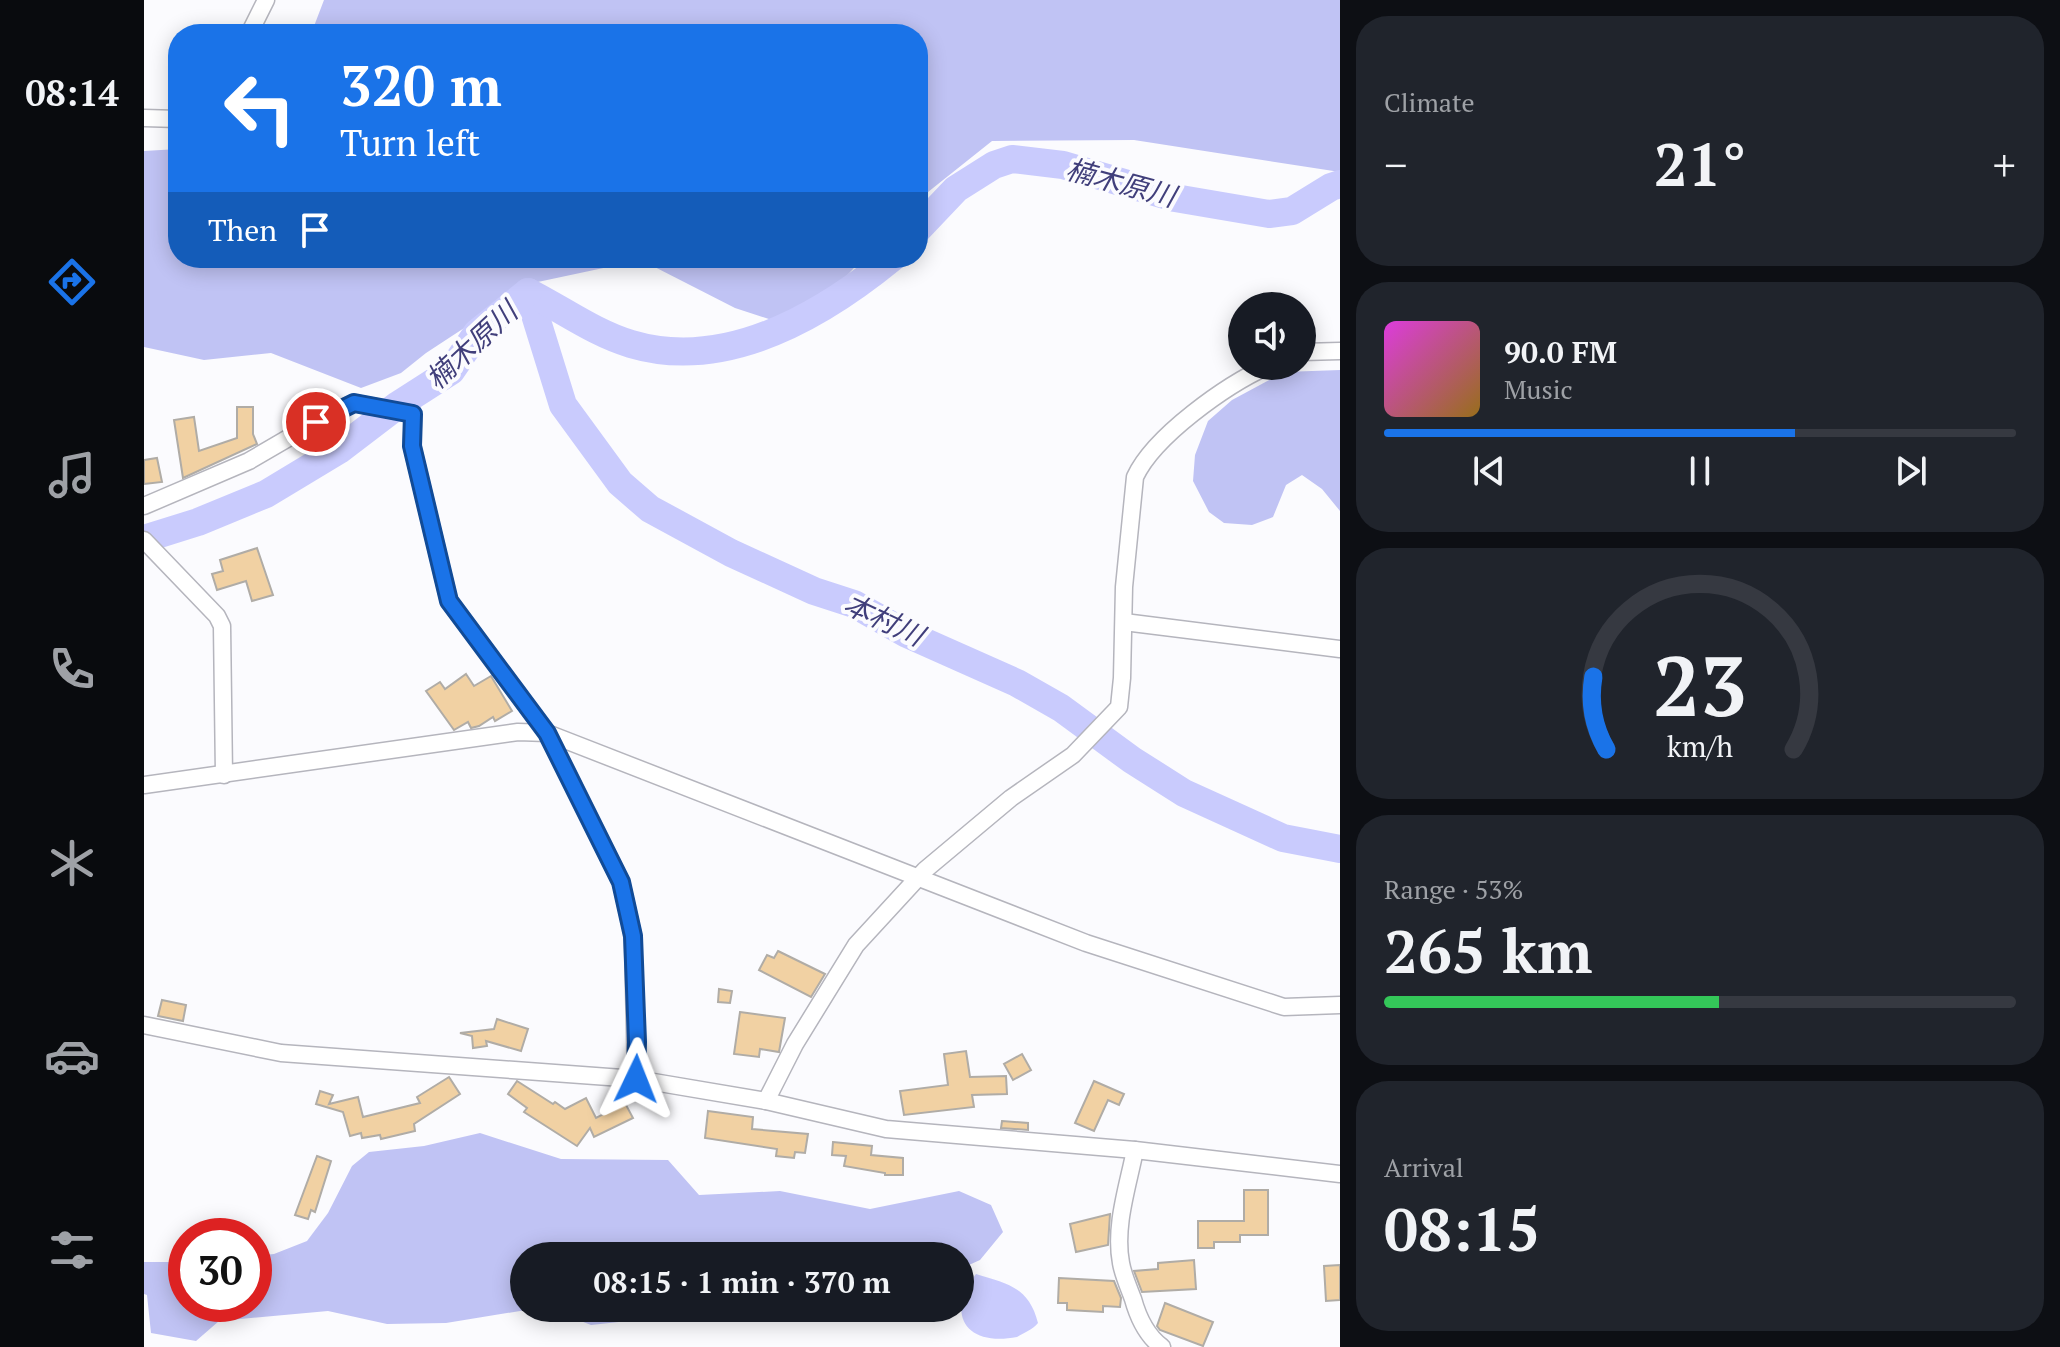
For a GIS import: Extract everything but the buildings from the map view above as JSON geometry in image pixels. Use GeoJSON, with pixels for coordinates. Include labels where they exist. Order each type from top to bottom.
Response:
{"type":"FeatureCollection","features":[{"type":"Feature","properties":{"kind":"street"},"geometry":{"type":"LineString","coordinates":[[254,24],[266,0]]}},
{"type":"Feature","properties":{"kind":"street"},"geometry":{"type":"LineString","coordinates":[[144,118],[168,119]]}},
{"type":"Feature","properties":{"kind":"street"},"geometry":{"type":"LineString","coordinates":[[1316,352],[1340,351]]}},
{"type":"Feature","properties":{"kind":"street"},"geometry":{"type":"LineString","coordinates":[[766,1101],[795,1044],[856,945],[919,877],[1011,798],[1073,755],[1119,707],[1124,587],[1135,477],[1142,461],[1212,397],[1243,380]]}},
{"type":"Feature","properties":{"kind":"street"},"geometry":{"type":"LineString","coordinates":[[144,506],[249,461],[354,403],[413,414],[412,446],[449,601],[547,733],[621,882],[633,936],[636,1079]]}},
{"type":"Feature","properties":{"kind":"street"},"geometry":{"type":"LineString","coordinates":[[144,540],[217,616],[222,626],[224,775]]}},
{"type":"Feature","properties":{"kind":"street"},"geometry":{"type":"LineString","coordinates":[[1124,622],[1340,649]]}},
{"type":"Feature","properties":{"kind":"street"},"geometry":{"type":"LineString","coordinates":[[144,785],[518,732],[547,733],[1086,943],[1284,1007],[1340,1005]]}},
{"type":"Feature","properties":{"kind":"street"},"geometry":{"type":"LineString","coordinates":[[144,1025],[281,1053],[636,1079],[766,1101],[886,1129],[1135,1150],[1340,1174]]}},
{"type":"Feature","properties":{"kind":"street"},"geometry":{"type":"LineString","coordinates":[[1135,1150],[1119,1240],[1121,1264],[1136,1310],[1153,1345]]}},
{"type":"Feature","properties":{"kind":"shaded area"},"geometry":{"type":"Polygon","coordinates":[[[324,0],[1340,0],[1340,172],[1134,140],[992,141],[928,192],[928,24],[315,24],[324,0]]]}},
{"type":"Feature","properties":{"kind":"shaded area"},"geometry":{"type":"Polygon","coordinates":[[[168,150],[168,268],[603,268],[533,283],[426,353],[401,373],[361,388],[271,353],[204,360],[144,347],[144,151],[168,150]]]}},
{"type":"Feature","properties":{"kind":"shaded area"},"geometry":{"type":"Polygon","coordinates":[[[657,268],[854,268],[842,281],[775,321],[735,308],[657,268]]]}},
{"type":"Feature","properties":{"kind":"shaded area"},"geometry":{"type":"Polygon","coordinates":[[[1340,370],[1340,511],[1322,489],[1302,475],[1286,485],[1273,517],[1252,525],[1224,523],[1209,512],[1193,481],[1195,455],[1208,421],[1232,400],[1269,380],[1316,380],[1316,371],[1340,370]]]}},
{"type":"Feature","properties":{"kind":"shaded area"},"geometry":{"type":"Polygon","coordinates":[[[480,1133],[561,1159],[668,1160],[699,1195],[780,1191],[870,1209],[959,1191],[991,1205],[1003,1232],[980,1260],[974,1263],[974,1242],[510,1242],[510,1313],[446,1323],[387,1324],[328,1311],[272,1316],[272,1254],[307,1241],[328,1213],[352,1166],[369,1152],[424,1146],[480,1133]]]}},
{"type":"Feature","properties":{"kind":"shaded area"},"geometry":{"type":"Polygon","coordinates":[[[144,1262],[168,1262],[168,1322],[218,1322],[196,1341],[151,1333],[147,1295],[144,1294],[144,1262]]]}},
{"type":"Feature","properties":{"kind":"shaded area"},"geometry":{"type":"Polygon","coordinates":[[[976,1274],[1007,1284],[1023,1294],[1038,1323],[1017,1337],[999,1339],[973,1332],[964,1322],[974,1322],[976,1274]]]}},
{"type":"Feature","properties":{"kind":"shaded area"},"geometry":{"type":"Polygon","coordinates":[[[583,1322],[619,1322],[591,1325],[583,1322]]]}},
{"type":"Feature","properties":{"kind":"waterway","name":"楠木原川"},"geometry":{"type":"LineString","coordinates":[[928,218],[956,189],[994,165],[1012,159],[1063,165],[1175,198],[1269,214],[1292,211],[1340,184]]}},
{"type":"Feature","properties":{"kind":"waterway","name":"楠木原川"},"geometry":{"type":"LineString","coordinates":[[528,292],[591,327],[631,344],[666,351],[701,351],[736,345],[803,319],[879,268]]}},
{"type":"Feature","properties":{"kind":"waterway","name":"本村川"},"geometry":{"type":"LineString","coordinates":[[528,292],[563,405],[620,483],[650,509],[731,553],[814,591],[854,604],[907,634],[1017,683],[1061,708],[1132,760],[1184,793],[1283,838],[1340,849]]}},
{"type":"Feature","properties":{"kind":"waterway","name":"楠木原川"},"geometry":{"type":"LineString","coordinates":[[144,539],[198,522],[266,494],[339,450],[398,405],[451,371],[477,333],[528,292]]}},
{"type":"Feature","properties":{"kind":"route"},"geometry":{"type":"LineString","coordinates":[[316,422],[354,403],[413,414],[412,446],[449,601],[547,733],[621,882],[633,936],[636,1079]]}}]}
